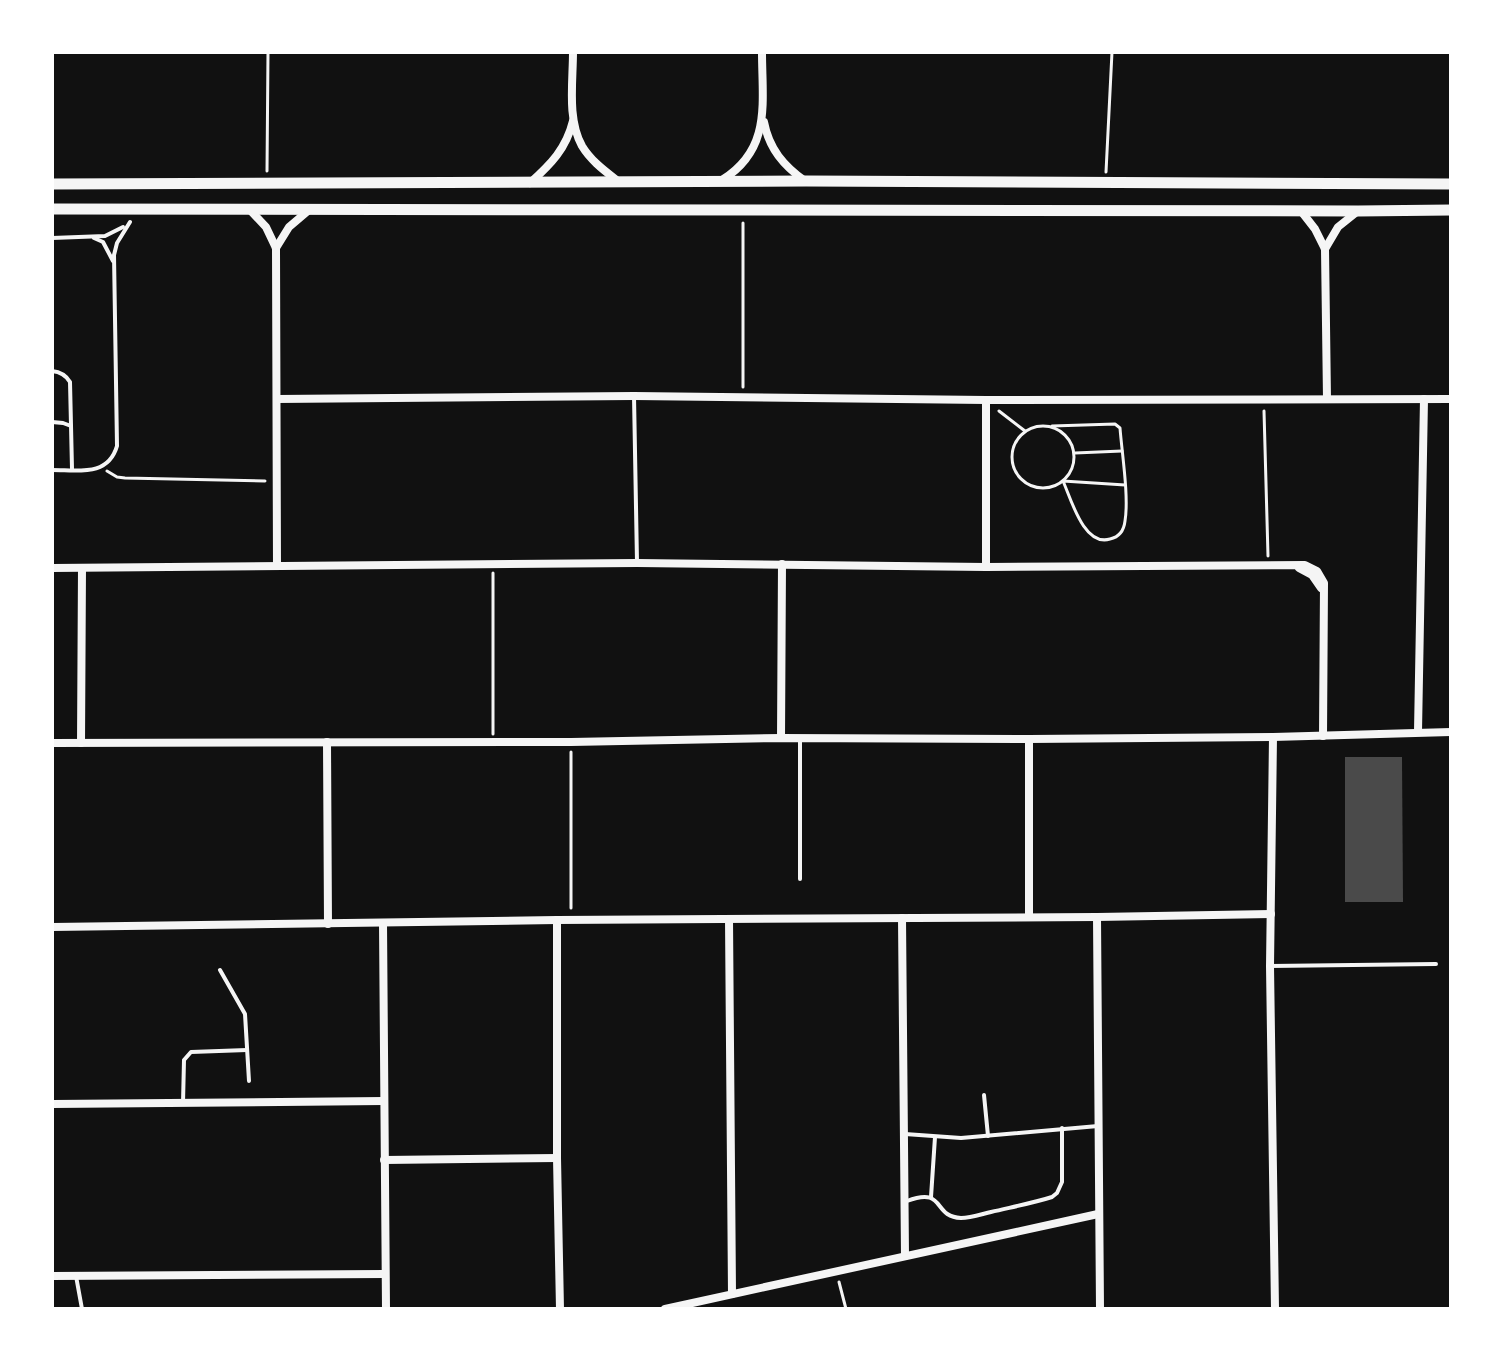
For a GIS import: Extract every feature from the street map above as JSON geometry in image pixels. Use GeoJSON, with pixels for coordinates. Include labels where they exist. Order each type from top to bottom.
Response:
{"type":"FeatureCollection","features":[{"type":"Feature","properties":{"kind":"street"},"geometry":{"type":"LineString","coordinates":[[530,183],[558,156],[573,121],[573,52]]}},
{"type":"Feature","properties":{"kind":"street"},"geometry":{"type":"LineString","coordinates":[[720,182],[739,168],[754,149],[760,134],[762,52]]}},
{"type":"Feature","properties":{"kind":"street"},"geometry":{"type":"LineString","coordinates":[[762,118],[772,148],[793,172],[806,181]]}},
{"type":"Feature","properties":{"kind":"street"},"geometry":{"type":"LineString","coordinates":[[573,121],[591,158],[619,182]]}},
{"type":"Feature","properties":{"kind":"street"},"geometry":{"type":"LineString","coordinates":[[52,184],[806,181],[1451,184]]}},
{"type":"Feature","properties":{"kind":"street"},"geometry":{"type":"LineString","coordinates":[[52,209],[1451,210]]}},
{"type":"Feature","properties":{"kind":"street"},"geometry":{"type":"LineString","coordinates":[[250,210],[266,227],[276,248],[277,566]]}},
{"type":"Feature","properties":{"kind":"street"},"geometry":{"type":"LineString","coordinates":[[276,248],[289,227],[309,210]]}},
{"type":"Feature","properties":{"kind":"street"},"geometry":{"type":"LineString","coordinates":[[1301,211],[1325,249],[1327,399]]}},
{"type":"Feature","properties":{"kind":"street"},"geometry":{"type":"LineString","coordinates":[[1325,249],[1338,227],[1358,211]]}},
{"type":"Feature","properties":{"kind":"street"},"geometry":{"type":"LineString","coordinates":[[277,399],[634,396],[986,400],[1451,399]]}},
{"type":"Feature","properties":{"kind":"street"},"geometry":{"type":"LineString","coordinates":[[1418,732],[1424,399]]}},
{"type":"Feature","properties":{"kind":"street"},"geometry":{"type":"LineString","coordinates":[[986,400],[986,567]]}},
{"type":"Feature","properties":{"kind":"street"},"geometry":{"type":"LineString","coordinates":[[52,568],[637,563],[1282,566],[1305,570],[1321,589],[1323,736]]}},
{"type":"Feature","properties":{"kind":"street"},"geometry":{"type":"LineString","coordinates":[[781,738],[782,564]]}},
{"type":"Feature","properties":{"kind":"street"},"geometry":{"type":"LineString","coordinates":[[81,743],[82,568]]}},
{"type":"Feature","properties":{"kind":"street"},"geometry":{"type":"LineString","coordinates":[[52,743],[1029,739],[1451,732]]}},
{"type":"Feature","properties":{"kind":"street"},"geometry":{"type":"LineString","coordinates":[[1273,737],[1270,966],[1275,1309]]}},
{"type":"Feature","properties":{"kind":"street"},"geometry":{"type":"LineString","coordinates":[[1029,739],[1029,917]]}},
{"type":"Feature","properties":{"kind":"street"},"geometry":{"type":"LineString","coordinates":[[327,742],[328,924]]}},
{"type":"Feature","properties":{"kind":"street"},"geometry":{"type":"LineString","coordinates":[[52,927],[1271,914]]}},
{"type":"Feature","properties":{"kind":"street"},"geometry":{"type":"LineString","coordinates":[[1097,917],[1100,1309]]}},
{"type":"Feature","properties":{"kind":"street"},"geometry":{"type":"LineString","coordinates":[[902,918],[905,1256]]}},
{"type":"Feature","properties":{"kind":"street"},"geometry":{"type":"LineString","coordinates":[[729,919],[732,1294]]}},
{"type":"Feature","properties":{"kind":"street"},"geometry":{"type":"LineString","coordinates":[[557,920],[560,1309]]}},
{"type":"Feature","properties":{"kind":"street"},"geometry":{"type":"LineString","coordinates":[[383,923],[386,1309]]}},
{"type":"Feature","properties":{"kind":"street"},"geometry":{"type":"LineString","coordinates":[[52,1104],[384,1101]]}},
{"type":"Feature","properties":{"kind":"street"},"geometry":{"type":"LineString","coordinates":[[384,1160],[557,1158]]}},
{"type":"Feature","properties":{"kind":"street"},"geometry":{"type":"LineString","coordinates":[[665,1309],[1098,1214]]}},
{"type":"Feature","properties":{"kind":"street"},"geometry":{"type":"LineString","coordinates":[[52,1276],[385,1274]]}},
{"type":"Feature","properties":{"kind":"lane"},"geometry":{"type":"LineString","coordinates":[[52,238],[115,233],[143,208]]}},
{"type":"Feature","properties":{"kind":"lane"},"geometry":{"type":"LineString","coordinates":[[52,470],[103,467],[110,462],[117,446],[114,267],[117,243],[130,222]]}},
{"type":"Feature","properties":{"kind":"lane"},"geometry":{"type":"LineString","coordinates":[[94,237],[103,242],[114,267]]}},
{"type":"Feature","properties":{"kind":"lane"},"geometry":{"type":"LineString","coordinates":[[52,371],[61,373],[70,382],[72,470]]}},
{"type":"Feature","properties":{"kind":"lane"},"geometry":{"type":"LineString","coordinates":[[634,396],[637,563]]}},
{"type":"Feature","properties":{"kind":"lane"},"geometry":{"type":"LineString","coordinates":[[52,422],[71,426]]}},
{"type":"Feature","properties":{"kind":"lane"},"geometry":{"type":"LineString","coordinates":[[800,739],[800,879]]}},
{"type":"Feature","properties":{"kind":"lane"},"geometry":{"type":"LineString","coordinates":[[1270,966],[1436,964]]}},
{"type":"Feature","properties":{"kind":"lane"},"geometry":{"type":"LineString","coordinates":[[220,970],[243,1008],[249,1081]]}},
{"type":"Feature","properties":{"kind":"lane"},"geometry":{"type":"LineString","coordinates":[[183,1103],[186,1055],[196,1051],[248,1049]]}},
{"type":"Feature","properties":{"kind":"lane"},"geometry":{"type":"LineString","coordinates":[[984,1095],[988,1136]]}},
{"type":"Feature","properties":{"kind":"lane"},"geometry":{"type":"LineString","coordinates":[[904,1134],[961,1138],[1098,1126]]}},
{"type":"Feature","properties":{"kind":"lane"},"geometry":{"type":"LineString","coordinates":[[905,1202],[922,1195],[931,1197],[950,1215],[960,1218],[1052,1197],[1061,1188],[1062,1182],[1062,1128]]}},
{"type":"Feature","properties":{"kind":"lane"},"geometry":{"type":"LineString","coordinates":[[931,1197],[935,1137]]}},
{"type":"Feature","properties":{"kind":"lane"},"geometry":{"type":"LineString","coordinates":[[76,1276],[82,1309]]}},
{"type":"Feature","properties":{"kind":"path"},"geometry":{"type":"LineString","coordinates":[[267,183],[268,52]]}},
{"type":"Feature","properties":{"kind":"path"},"geometry":{"type":"LineString","coordinates":[[1105,183],[1112,52]]}},
{"type":"Feature","properties":{"kind":"path"},"geometry":{"type":"LineString","coordinates":[[743,211],[743,398]]}},
{"type":"Feature","properties":{"kind":"path"},"geometry":{"type":"LineString","coordinates":[[1264,399],[1269,566]]}},
{"type":"Feature","properties":{"kind":"path"},"geometry":{"type":"LineString","coordinates":[[986,400],[1025,431]]}},
{"type":"Feature","properties":{"kind":"path"},"geometry":{"type":"LineString","coordinates":[[1052,426],[1067,436],[1075,453],[1074,463],[1063,481],[1040,488],[1024,482],[1014,469],[1014,444],[1025,431],[1033,427],[1052,426],[1115,424],[1120,428],[1126,518],[1119,535],[1102,540],[1087,531],[1063,481]]}},
{"type":"Feature","properties":{"kind":"path"},"geometry":{"type":"LineString","coordinates":[[1075,453],[1122,451]]}},
{"type":"Feature","properties":{"kind":"path"},"geometry":{"type":"LineString","coordinates":[[103,467],[117,477],[125,478],[277,481]]}},
{"type":"Feature","properties":{"kind":"path"},"geometry":{"type":"LineString","coordinates":[[1063,481],[1125,485]]}},
{"type":"Feature","properties":{"kind":"path"},"geometry":{"type":"LineString","coordinates":[[493,565],[493,742]]}},
{"type":"Feature","properties":{"kind":"path"},"geometry":{"type":"LineString","coordinates":[[570,920],[571,742]]}},
{"type":"Feature","properties":{"kind":"path"},"geometry":{"type":"LineString","coordinates":[[836,1271],[846,1309]]}},
{"type":"Feature","properties":{"kind":"building"},"geometry":{"type":"Polygon","coordinates":[[[1345,757],[1402,757],[1403,902],[1345,902],[1345,757]]]}}]}
